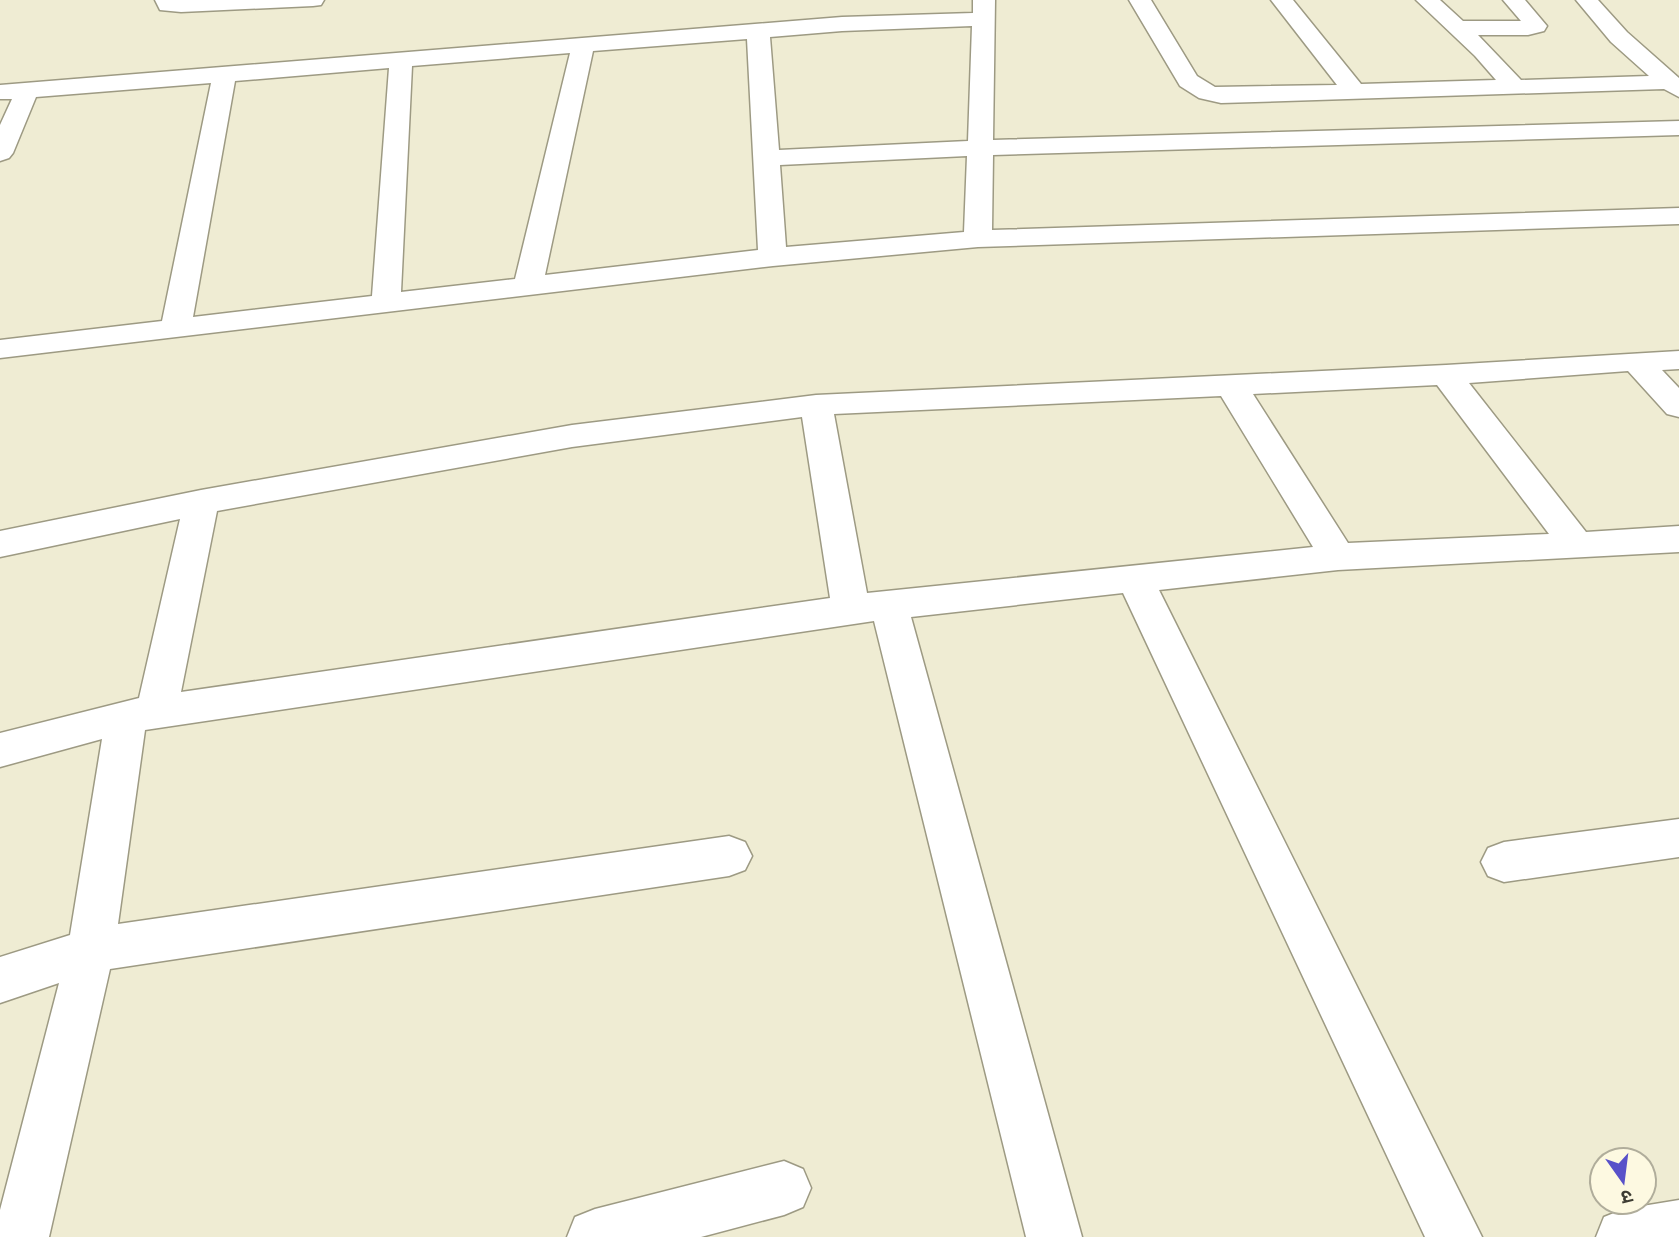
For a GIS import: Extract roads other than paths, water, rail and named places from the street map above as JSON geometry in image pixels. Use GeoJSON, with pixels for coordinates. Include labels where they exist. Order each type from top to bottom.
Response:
{"type":"FeatureCollection","features":[{"type":"Feature","properties":{"kind":"street"},"geometry":{"type":"LineString","coordinates":[[166,0],[168,5],[181,6],[313,0]]}},
{"type":"Feature","properties":{"kind":"street"},"geometry":{"type":"LineString","coordinates":[[1140,0],[1188,81],[1207,93],[1221,96],[1515,87],[1675,86]]}},
{"type":"Feature","properties":{"kind":"street"},"geometry":{"type":"LineString","coordinates":[[1282,0],[1355,92]]}},
{"type":"Feature","properties":{"kind":"street"},"geometry":{"type":"LineString","coordinates":[[1427,0],[1515,87]]}},
{"type":"Feature","properties":{"kind":"street"},"geometry":{"type":"LineString","coordinates":[[1458,28],[1536,26],[1514,0]]}},
{"type":"Feature","properties":{"kind":"street"},"geometry":{"type":"LineString","coordinates":[[1587,0],[1619,37],[1675,86]]}},
{"type":"Feature","properties":{"kind":"street"},"geometry":{"type":"LineString","coordinates":[[0,92],[842,24],[983,10],[978,239]]}},
{"type":"Feature","properties":{"kind":"street"},"geometry":{"type":"LineString","coordinates":[[758,31],[773,257]]}},
{"type":"Feature","properties":{"kind":"street"},"geometry":{"type":"LineString","coordinates":[[527,285],[583,45]]}},
{"type":"Feature","properties":{"kind":"street"},"geometry":{"type":"LineString","coordinates":[[386,303],[401,60]]}},
{"type":"Feature","properties":{"kind":"street"},"geometry":{"type":"LineString","coordinates":[[175,330],[225,74]]}},
{"type":"Feature","properties":{"kind":"street"},"geometry":{"type":"LineString","coordinates":[[0,153],[27,91]]}},
{"type":"Feature","properties":{"kind":"street"},"geometry":{"type":"LineString","coordinates":[[768,158],[981,146],[1129,145],[1679,128]]}},
{"type":"Feature","properties":{"kind":"street"},"geometry":{"type":"LineString","coordinates":[[0,349],[773,257],[978,239],[1679,216]]}},
{"type":"Feature","properties":{"kind":"street"},"geometry":{"type":"LineString","coordinates":[[0,544],[201,502],[572,436],[816,405],[1232,387],[1679,360]]}},
{"type":"Feature","properties":{"kind":"street"},"geometry":{"type":"LineString","coordinates":[[1636,361],[1679,407]]}},
{"type":"Feature","properties":{"kind":"street"},"geometry":{"type":"LineString","coordinates":[[1446,375],[1577,545]]}},
{"type":"Feature","properties":{"kind":"street"},"geometry":{"type":"LineString","coordinates":[[1232,387],[1338,557]]}},
{"type":"Feature","properties":{"kind":"street"},"geometry":{"type":"LineString","coordinates":[[816,405],[870,607],[1054,1237]]}},
{"type":"Feature","properties":{"kind":"street"},"geometry":{"type":"LineString","coordinates":[[21,1237],[91,950],[141,714],[201,502]]}},
{"type":"Feature","properties":{"kind":"street"},"geometry":{"type":"LineString","coordinates":[[0,750],[141,714],[870,607],[1338,557],[1679,538]]}},
{"type":"Feature","properties":{"kind":"street"},"geometry":{"type":"LineString","coordinates":[[1135,579],[1454,1237]]}},
{"type":"Feature","properties":{"kind":"street"},"geometry":{"type":"LineString","coordinates":[[1504,862],[1679,838]]}},
{"type":"Feature","properties":{"kind":"street"},"geometry":{"type":"LineString","coordinates":[[0,980],[91,950],[729,856]]}},
{"type":"Feature","properties":{"kind":"street"},"geometry":{"type":"LineString","coordinates":[[595,1237],[784,1188]]}},
{"type":"Feature","properties":{"kind":"street"},"geometry":{"type":"LineString","coordinates":[[1624,1237],[1679,1228]]}}]}
